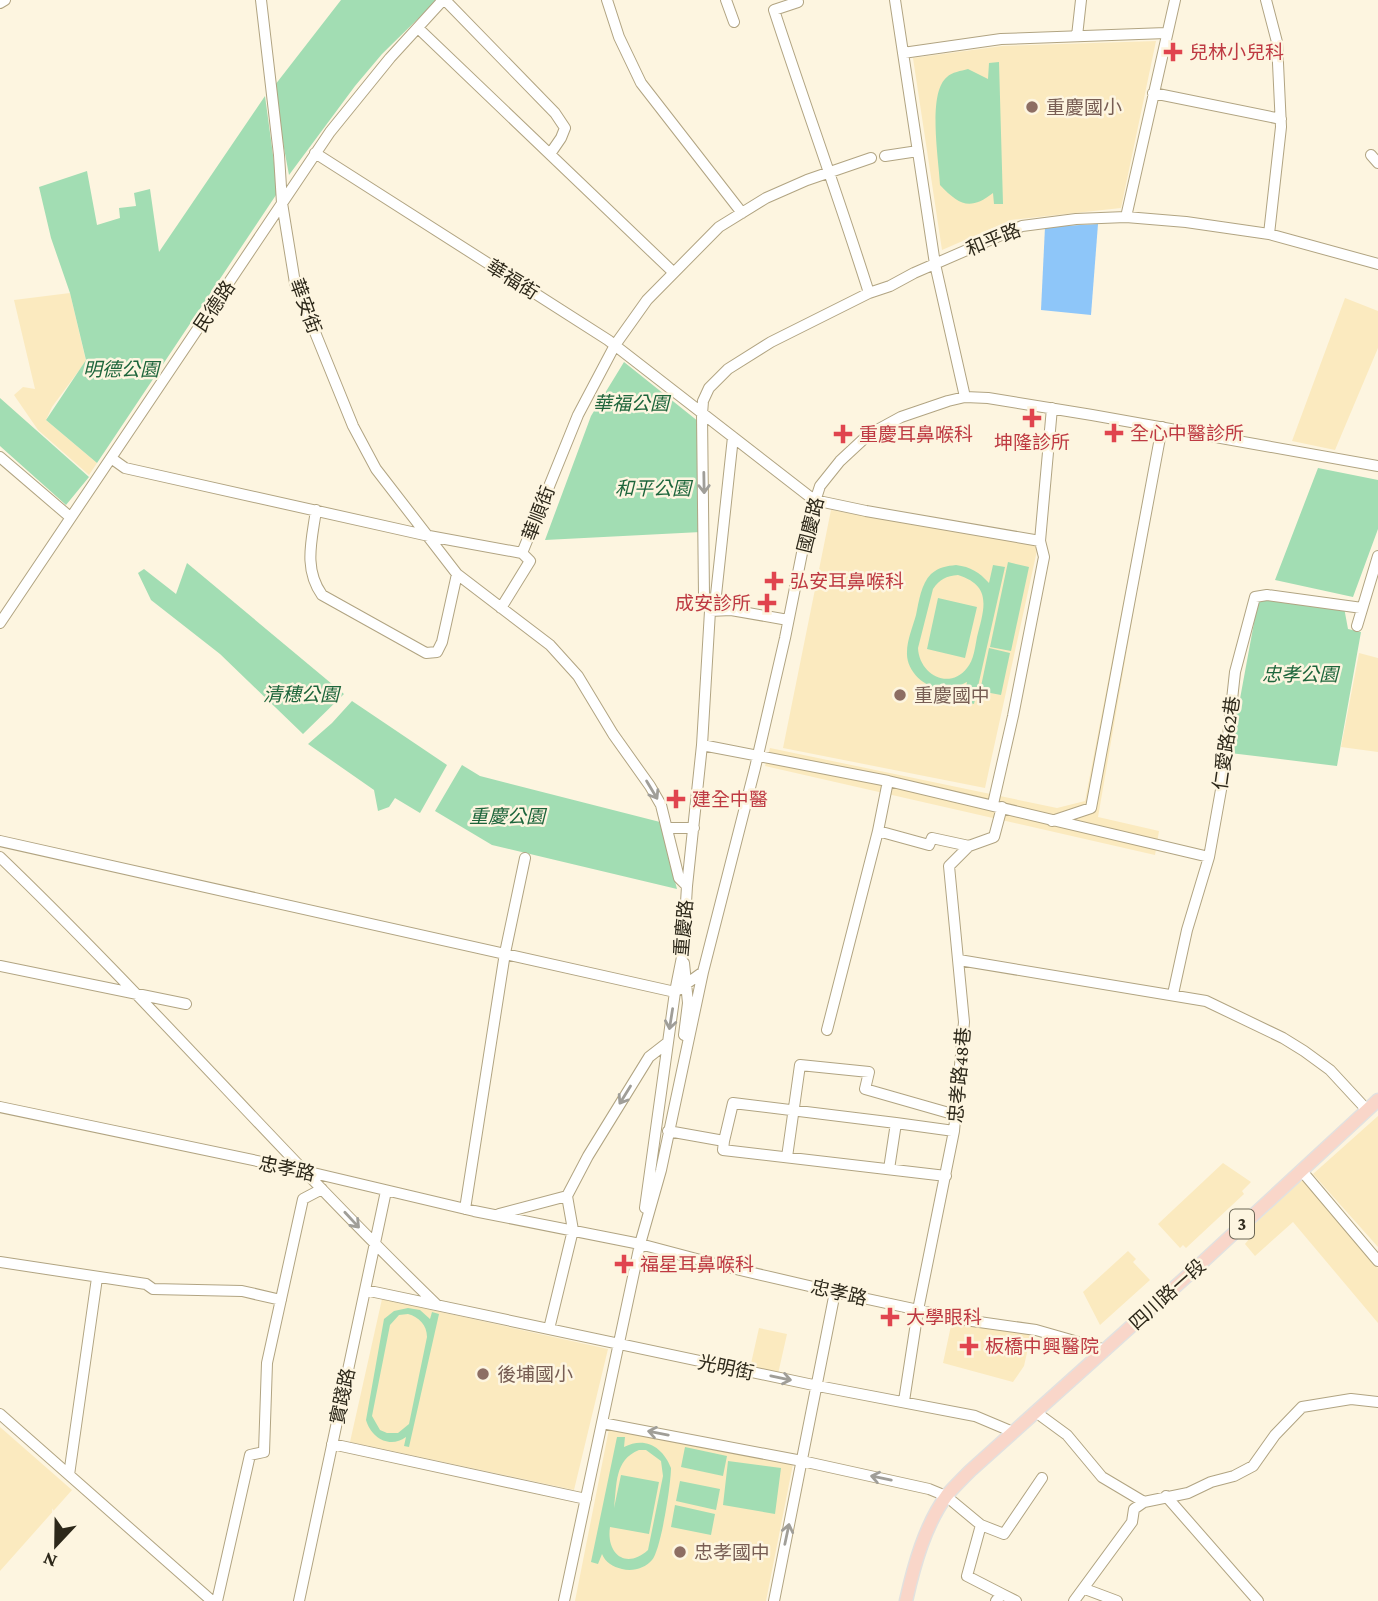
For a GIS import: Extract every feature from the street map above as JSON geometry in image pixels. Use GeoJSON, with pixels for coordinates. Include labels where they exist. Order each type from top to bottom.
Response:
{"type":"FeatureCollection","features":[{"type":"Feature","properties":{"kind":"main road","name":"四川路一段"},"geometry":{"type":"LineString","coordinates":[[906,1601],[926,1534],[946,1496],[970,1471],[1037,1413],[1378,1100]]}},
{"type":"Feature","properties":{"kind":"street"},"geometry":{"type":"LineString","coordinates":[[0,3],[5,0]]}},
{"type":"Feature","properties":{"kind":"street","name":"華安街"},"geometry":{"type":"LineString","coordinates":[[261,0],[282,202],[295,283],[354,425],[376,469],[457,574],[567,661],[578,676],[661,805],[679,878],[687,886]]}},
{"type":"Feature","properties":{"kind":"street"},"geometry":{"type":"LineString","coordinates":[[444,0],[555,113],[565,128],[562,138],[550,154]]}},
{"type":"Feature","properties":{"kind":"street","name":"民德路"},"geometry":{"type":"LineString","coordinates":[[0,623],[315,153],[390,58],[444,0]]}},
{"type":"Feature","properties":{"kind":"street"},"geometry":{"type":"LineString","coordinates":[[607,0],[619,37],[641,83],[742,213]]}},
{"type":"Feature","properties":{"kind":"street"},"geometry":{"type":"LineString","coordinates":[[726,0],[734,22]]}},
{"type":"Feature","properties":{"kind":"street"},"geometry":{"type":"LineString","coordinates":[[895,0],[935,264],[965,397]]}},
{"type":"Feature","properties":{"kind":"street"},"geometry":{"type":"LineString","coordinates":[[1077,36],[1081,0]]}},
{"type":"Feature","properties":{"kind":"street"},"geometry":{"type":"LineString","coordinates":[[1126,217],[1175,0]]}},
{"type":"Feature","properties":{"kind":"street"},"geometry":{"type":"LineString","coordinates":[[1266,0],[1277,42],[1281,119],[1269,234]]}},
{"type":"Feature","properties":{"kind":"street"},"geometry":{"type":"LineString","coordinates":[[798,2],[774,10],[817,141],[831,172],[869,293]]}},
{"type":"Feature","properties":{"kind":"street"},"geometry":{"type":"LineString","coordinates":[[418,28],[673,272]]}},
{"type":"Feature","properties":{"kind":"street"},"geometry":{"type":"LineString","coordinates":[[903,53],[1001,39],[1166,33]]}},
{"type":"Feature","properties":{"kind":"street"},"geometry":{"type":"LineString","coordinates":[[1153,93],[1281,119]]}},
{"type":"Feature","properties":{"kind":"street"},"geometry":{"type":"LineString","coordinates":[[885,156],[918,151]]}},
{"type":"Feature","properties":{"kind":"street","name":"華福街"},"geometry":{"type":"LineString","coordinates":[[315,153],[615,345],[702,414]]}},
{"type":"Feature","properties":{"kind":"street","name":"華順街"},"geometry":{"type":"LineString","coordinates":[[111,458],[125,468],[429,536],[522,553],[578,415],[615,345],[647,300],[719,227],[766,198],[871,158]]}},
{"type":"Feature","properties":{"kind":"street","name":"和平路"},"geometry":{"type":"LineString","coordinates":[[702,414],[705,394],[728,369],[771,342],[869,293],[1022,226],[1076,219],[1126,217],[1186,222],[1269,234],[1378,264]]}},
{"type":"Feature","properties":{"kind":"street","name":"國慶路"},"geometry":{"type":"LineString","coordinates":[[684,1060],[757,755],[814,500],[820,486],[868,435],[901,417],[965,397],[1052,408],[1378,466]]}},
{"type":"Feature","properties":{"kind":"street"},"geometry":{"type":"LineString","coordinates":[[878,831],[929,845],[932,838],[969,846],[994,837],[1013,716],[1044,557],[1040,541],[1052,408]]}},
{"type":"Feature","properties":{"kind":"street"},"geometry":{"type":"LineString","coordinates":[[702,414],[814,500],[1040,541]]}},
{"type":"Feature","properties":{"kind":"street","name":"重慶路"},"geometry":{"type":"LineString","coordinates":[[640,1244],[667,1043],[683,952],[702,746],[709,611],[704,595],[702,414]]}},
{"type":"Feature","properties":{"kind":"street"},"geometry":{"type":"LineString","coordinates":[[1088,829],[1162,427]]}},
{"type":"Feature","properties":{"kind":"street","name":"重慶路"},"geometry":{"type":"LineString","coordinates":[[709,611],[716,595],[733,437]]}},
{"type":"Feature","properties":{"kind":"street"},"geometry":{"type":"LineString","coordinates":[[0,457],[70,517]]}},
{"type":"Feature","properties":{"kind":"street"},"geometry":{"type":"LineString","coordinates":[[316,510],[309,559],[314,583],[322,595],[426,653],[437,652],[442,642],[457,574]]}},
{"type":"Feature","properties":{"kind":"street"},"geometry":{"type":"LineString","coordinates":[[501,608],[530,561],[522,553]]}},
{"type":"Feature","properties":{"kind":"street"},"geometry":{"type":"LineString","coordinates":[[1357,626],[1378,556]]}},
{"type":"Feature","properties":{"kind":"street","name":"仁愛路62巷"},"geometry":{"type":"LineString","coordinates":[[1173,994],[1187,930],[1209,857],[1224,773],[1235,672],[1255,597],[1267,595],[1362,608]]}},
{"type":"Feature","properties":{"kind":"street"},"geometry":{"type":"LineString","coordinates":[[709,611],[731,610],[788,620]]}},
{"type":"Feature","properties":{"kind":"street"},"geometry":{"type":"LineString","coordinates":[[702,746],[888,781],[1209,857]]}},
{"type":"Feature","properties":{"kind":"street"},"geometry":{"type":"LineString","coordinates":[[827,1030],[878,831],[888,781]]}},
{"type":"Feature","properties":{"kind":"street"},"geometry":{"type":"LineString","coordinates":[[1052,821],[1091,808]]}},
{"type":"Feature","properties":{"kind":"street"},"geometry":{"type":"LineString","coordinates":[[667,828],[694,828]]}},
{"type":"Feature","properties":{"kind":"street"},"geometry":{"type":"LineString","coordinates":[[0,841],[675,992],[703,972]]}},
{"type":"Feature","properties":{"kind":"street","name":"忠孝路48巷"},"geometry":{"type":"LineString","coordinates":[[904,1401],[918,1310],[956,1115],[964,1022],[949,866],[969,846]]}},
{"type":"Feature","properties":{"kind":"street"},"geometry":{"type":"LineString","coordinates":[[0,857],[137,993],[375,1245],[437,1305]]}},
{"type":"Feature","properties":{"kind":"street"},"geometry":{"type":"LineString","coordinates":[[465,1209],[505,953],[525,858]]}},
{"type":"Feature","properties":{"kind":"street"},"geometry":{"type":"LineString","coordinates":[[683,952],[688,1003],[684,1060]]}},
{"type":"Feature","properties":{"kind":"street"},"geometry":{"type":"LineString","coordinates":[[959,960],[1206,1001],[1283,1038],[1330,1070],[1367,1110]]}},
{"type":"Feature","properties":{"kind":"street"},"geometry":{"type":"LineString","coordinates":[[0,966],[186,1004]]}},
{"type":"Feature","properties":{"kind":"street"},"geometry":{"type":"LineString","coordinates":[[549,1329],[573,1230],[567,1196],[588,1156],[649,1057],[667,1043]]}},
{"type":"Feature","properties":{"kind":"street","name":"重慶路"},"geometry":{"type":"LineString","coordinates":[[564,1601],[640,1244],[661,1171],[684,1060]]}},
{"type":"Feature","properties":{"kind":"street"},"geometry":{"type":"LineString","coordinates":[[787,1157],[800,1065],[869,1072],[865,1089],[956,1115]]}},
{"type":"Feature","properties":{"kind":"street"},"geometry":{"type":"LineString","coordinates":[[946,1176],[723,1150],[724,1141],[733,1103],[954,1131]]}},
{"type":"Feature","properties":{"kind":"street","name":"忠孝路"},"geometry":{"type":"LineString","coordinates":[[0,1107],[305,1171],[496,1216],[640,1244],[723,1266],[918,1310],[1036,1330],[1106,1350]]}},
{"type":"Feature","properties":{"kind":"street"},"geometry":{"type":"LineString","coordinates":[[889,1169],[896,1124]]}},
{"type":"Feature","properties":{"kind":"street"},"geometry":{"type":"LineString","coordinates":[[668,1131],[724,1141]]}},
{"type":"Feature","properties":{"kind":"street"},"geometry":{"type":"LineString","coordinates":[[1301,1170],[1378,1261]]}},
{"type":"Feature","properties":{"kind":"street"},"geometry":{"type":"LineString","coordinates":[[0,1414],[214,1601],[250,1454],[264,1452],[267,1363],[303,1199],[323,1189]]}},
{"type":"Feature","properties":{"kind":"street","name":"實踐路"},"geometry":{"type":"LineString","coordinates":[[299,1601],[386,1191]]}},
{"type":"Feature","properties":{"kind":"street"},"geometry":{"type":"LineString","coordinates":[[496,1216],[567,1196]]}},
{"type":"Feature","properties":{"kind":"street"},"geometry":{"type":"LineString","coordinates":[[0,1262],[146,1284],[153,1289],[242,1292],[281,1300]]}},
{"type":"Feature","properties":{"kind":"street"},"geometry":{"type":"LineString","coordinates":[[69,1475],[97,1278]]}},
{"type":"Feature","properties":{"kind":"street","name":"光明街"},"geometry":{"type":"LineString","coordinates":[[365,1290],[818,1386],[975,1416],[1013,1432]]}},
{"type":"Feature","properties":{"kind":"street"},"geometry":{"type":"LineString","coordinates":[[774,1601],[835,1292]]}},
{"type":"Feature","properties":{"kind":"street"},"geometry":{"type":"LineString","coordinates":[[1074,1601],[1132,1522],[1134,1509],[1144,1502],[1188,1493],[1253,1466],[1275,1435],[1302,1407],[1351,1399],[1378,1402]]}},
{"type":"Feature","properties":{"kind":"street"},"geometry":{"type":"LineString","coordinates":[[1037,1413],[1067,1435],[1102,1477],[1144,1502]]}},
{"type":"Feature","properties":{"kind":"street"},"geometry":{"type":"LineString","coordinates":[[602,1423],[802,1461],[929,1489],[946,1496],[981,1525],[1004,1534],[1042,1478]]}},
{"type":"Feature","properties":{"kind":"street"},"geometry":{"type":"LineString","coordinates":[[332,1444],[586,1499]]}},
{"type":"Feature","properties":{"kind":"street"},"geometry":{"type":"LineString","coordinates":[[1166,1496],[1258,1601]]}},
{"type":"Feature","properties":{"kind":"street"},"geometry":{"type":"LineString","coordinates":[[981,1525],[967,1576],[999,1597],[1016,1601]]}},
{"type":"Feature","properties":{"kind":"street"},"geometry":{"type":"LineString","coordinates":[[1085,1589],[1117,1601]]}},
{"type":"Feature","properties":{"kind":"shaded area","name":"重慶國小"},"geometry":{"type":"Polygon","coordinates":[[[1156,41],[1121,208],[1011,220],[942,250],[913,58],[1002,46],[1156,41]]]}},
{"type":"Feature","properties":{"kind":"shaded area"},"geometry":{"type":"Polygon","coordinates":[[[70,293],[86,361],[52,407],[46,420],[97,463],[89,475],[38,430],[14,395],[23,387],[35,389],[14,300],[70,293]]]}},
{"type":"Feature","properties":{"kind":"shaded area"},"geometry":{"type":"Polygon","coordinates":[[[1345,298],[1378,311],[1378,348],[1335,450],[1292,441],[1345,298]]]}},
{"type":"Feature","properties":{"kind":"shaded area"},"geometry":{"type":"Polygon","coordinates":[[[1157,428],[1165,430],[1098,817],[1159,831],[1155,855],[765,766],[770,748],[1057,808],[1085,801],[1157,428]]]}},
{"type":"Feature","properties":{"kind":"shaded area","name":"重慶國中"},"geometry":{"type":"Polygon","coordinates":[[[831,510],[1038,546],[985,788],[783,748],[831,510]]]}},
{"type":"Feature","properties":{"kind":"shaded area"},"geometry":{"type":"Polygon","coordinates":[[[1359,653],[1378,658],[1378,752],[1341,747],[1359,653]]]}},
{"type":"Feature","properties":{"kind":"shaded area"},"geometry":{"type":"Polygon","coordinates":[[[1378,1116],[1378,1247],[1313,1174],[1378,1116]]]}},
{"type":"Feature","properties":{"kind":"shaded area"},"geometry":{"type":"Polygon","coordinates":[[[1223,1163],[1251,1182],[1242,1191],[1244,1194],[1186,1248],[1183,1245],[1180,1248],[1158,1224],[1223,1163]]]}},
{"type":"Feature","properties":{"kind":"shaded area"},"geometry":{"type":"Polygon","coordinates":[[[1302,1179],[1378,1268],[1378,1323],[1293,1222],[1255,1256],[1245,1244],[1249,1239],[1245,1233],[1302,1179]]]}},
{"type":"Feature","properties":{"kind":"shaded area"},"geometry":{"type":"Polygon","coordinates":[[[1128,1251],[1136,1259],[1133,1262],[1150,1280],[1100,1325],[1083,1292],[1128,1251]]]}},
{"type":"Feature","properties":{"kind":"shaded area","name":"後埔國小"},"geometry":{"type":"Polygon","coordinates":[[[382,1299],[608,1349],[574,1490],[350,1442],[382,1299]]]}},
{"type":"Feature","properties":{"kind":"shaded area"},"geometry":{"type":"Polygon","coordinates":[[[952,1321],[1031,1335],[1024,1366],[1013,1382],[943,1363],[952,1321]]]}},
{"type":"Feature","properties":{"kind":"shaded area"},"geometry":{"type":"Polygon","coordinates":[[[759,1328],[787,1334],[778,1374],[750,1368],[759,1328]]]}},
{"type":"Feature","properties":{"kind":"shaded area"},"geometry":{"type":"Polygon","coordinates":[[[0,1427],[72,1490],[0,1571],[0,1427]]]}},
{"type":"Feature","properties":{"kind":"shaded area","name":"忠孝國中"},"geometry":{"type":"Polygon","coordinates":[[[609,1429],[793,1464],[766,1601],[575,1601],[609,1429]]]}},
{"type":"Feature","properties":{"kind":"green space"},"geometry":{"type":"Polygon","coordinates":[[[341,0],[437,0],[382,54],[289,175],[275,85],[341,0]]]}},
{"type":"Feature","properties":{"kind":"green space"},"geometry":{"type":"Polygon","coordinates":[[[999,62],[1003,204],[994,204],[993,193],[978,202],[965,203],[953,197],[940,185],[937,97],[941,85],[951,74],[968,69],[988,79],[989,63],[999,62]]]}},
{"type":"Feature","properties":{"kind":"green space","name":"明德公園"},"geometry":{"type":"Polygon","coordinates":[[[265,96],[278,192],[97,463],[46,420],[86,360],[70,293],[51,238],[39,187],[87,171],[97,225],[120,218],[119,208],[136,206],[134,193],[150,189],[159,252],[265,96]]]}},
{"type":"Feature","properties":{"kind":"green space","name":"和平公園"},"geometry":{"type":"Polygon","coordinates":[[[624,362],[699,422],[701,532],[545,540],[591,416],[624,362]]]}},
{"type":"Feature","properties":{"kind":"green space"},"geometry":{"type":"Polygon","coordinates":[[[0,398],[89,477],[66,505],[0,446],[0,398]]]}},
{"type":"Feature","properties":{"kind":"green space"},"geometry":{"type":"Polygon","coordinates":[[[1318,468],[1378,480],[1378,529],[1353,597],[1275,580],[1318,468]]]}},
{"type":"Feature","properties":{"kind":"green space"},"geometry":{"type":"Polygon","coordinates":[[[1008,562],[1029,567],[1011,651],[990,647],[1008,562]]]}},
{"type":"Feature","properties":{"kind":"green space","name":"清穗公園"},"geometry":{"type":"Polygon","coordinates":[[[187,563],[344,694],[303,734],[220,654],[151,600],[138,573],[144,569],[176,594],[187,563]]]}},
{"type":"Feature","properties":{"kind":"green space"},"geometry":{"type":"Polygon","coordinates":[[[956,565],[978,573],[989,583],[993,565],[1005,567],[974,704],[963,701],[967,682],[948,689],[935,688],[917,677],[907,659],[909,638],[925,583],[934,572],[956,565]],[[958,575],[950,576],[941,580],[933,589],[918,648],[929,672],[944,679],[960,675],[973,657],[983,600],[977,585],[958,575]]]}},
{"type":"Feature","properties":{"kind":"green space","name":"忠孝公園"},"geometry":{"type":"Polygon","coordinates":[[[1269,590],[1343,602],[1348,629],[1361,632],[1337,766],[1230,753],[1258,601],[1269,590]]]}},
{"type":"Feature","properties":{"kind":"green space"},"geometry":{"type":"Polygon","coordinates":[[[938,598],[977,607],[965,658],[927,649],[938,598]]]}},
{"type":"Feature","properties":{"kind":"green space"},"geometry":{"type":"Polygon","coordinates":[[[989,648],[1010,653],[1001,695],[980,691],[989,648]]]}},
{"type":"Feature","properties":{"kind":"green space","name":"重慶公園"},"geometry":{"type":"Polygon","coordinates":[[[352,701],[447,765],[420,813],[395,798],[389,807],[378,811],[374,790],[308,744],[352,701]]]}},
{"type":"Feature","properties":{"kind":"green space","name":"重慶公園"},"geometry":{"type":"Polygon","coordinates":[[[462,765],[480,776],[660,822],[677,889],[492,845],[435,811],[462,765]]]}},
{"type":"Feature","properties":{"kind":"green space"},"geometry":{"type":"Polygon","coordinates":[[[408,1308],[420,1310],[430,1319],[432,1312],[439,1314],[409,1447],[404,1446],[406,1437],[394,1442],[382,1440],[372,1432],[366,1420],[384,1319],[394,1311],[408,1308]],[[399,1315],[390,1325],[372,1416],[380,1430],[387,1433],[398,1433],[409,1424],[427,1337],[424,1325],[412,1315],[399,1315]]]}},
{"type":"Feature","properties":{"kind":"green space"},"geometry":{"type":"Polygon","coordinates":[[[617,1437],[625,1437],[624,1447],[646,1443],[658,1449],[671,1468],[665,1516],[659,1544],[652,1560],[634,1570],[616,1567],[607,1562],[602,1554],[598,1564],[591,1562],[617,1437]],[[646,1450],[631,1454],[618,1474],[614,1508],[621,1475],[659,1482],[649,1534],[610,1527],[611,1545],[619,1556],[625,1559],[640,1556],[648,1550],[663,1476],[661,1461],[646,1450]]]}},
{"type":"Feature","properties":{"kind":"green space"},"geometry":{"type":"Polygon","coordinates":[[[685,1447],[727,1456],[723,1476],[681,1467],[685,1447]]]}},
{"type":"Feature","properties":{"kind":"green space"},"geometry":{"type":"Polygon","coordinates":[[[728,1461],[781,1468],[775,1514],[723,1505],[728,1461]]]}},
{"type":"Feature","properties":{"kind":"green space"},"geometry":{"type":"Polygon","coordinates":[[[680,1481],[720,1489],[716,1510],[676,1501],[680,1481]]]}},
{"type":"Feature","properties":{"kind":"green space"},"geometry":{"type":"Polygon","coordinates":[[[675,1505],[715,1514],[711,1535],[671,1527],[675,1505]]]}},
{"type":"Feature","properties":{"kind":"water"},"geometry":{"type":"Polygon","coordinates":[[[1098,224],[1091,315],[1041,310],[1045,227],[1098,224]]]}},
{"type":"Feature","properties":{"kind":"place","name":"兒林小兒科"},"geometry":{"type":"Point","coordinates":[1173,52]}},
{"type":"Feature","properties":{"kind":"place","name":"重慶國小"},"geometry":{"type":"Point","coordinates":[1032,107]}},
{"type":"Feature","properties":{"kind":"place","name":"坤隆診所"},"geometry":{"type":"Point","coordinates":[1032,418]}},
{"type":"Feature","properties":{"kind":"place","name":"全心中醫診所"},"geometry":{"type":"Point","coordinates":[1114,433]}},
{"type":"Feature","properties":{"kind":"place","name":"重慶耳鼻喉科"},"geometry":{"type":"Point","coordinates":[843,434]}},
{"type":"Feature","properties":{"kind":"place","name":"弘安耳鼻喉科"},"geometry":{"type":"Point","coordinates":[774,581]}},
{"type":"Feature","properties":{"kind":"place","name":"成安診所"},"geometry":{"type":"Point","coordinates":[767,603]}},
{"type":"Feature","properties":{"kind":"place","name":"重慶國中"},"geometry":{"type":"Point","coordinates":[900,695]}},
{"type":"Feature","properties":{"kind":"place","name":"建全中醫"},"geometry":{"type":"Point","coordinates":[676,799]}},
{"type":"Feature","properties":{"kind":"place","name":"福星耳鼻喉科"},"geometry":{"type":"Point","coordinates":[624,1264]}},
{"type":"Feature","properties":{"kind":"place","name":"大學眼科"},"geometry":{"type":"Point","coordinates":[890,1317]}},
{"type":"Feature","properties":{"kind":"place","name":"板橋中興醫院"},"geometry":{"type":"Point","coordinates":[969,1346]}},
{"type":"Feature","properties":{"kind":"place","name":"後埔國小"},"geometry":{"type":"Point","coordinates":[483,1374]}},
{"type":"Feature","properties":{"kind":"place","name":"忠孝國中"},"geometry":{"type":"Point","coordinates":[680,1552]}},
{"type":"Feature","properties":{"kind":"park label","name":"華福公園"},"geometry":{"type":"Point","coordinates":[631,403]}}]}
